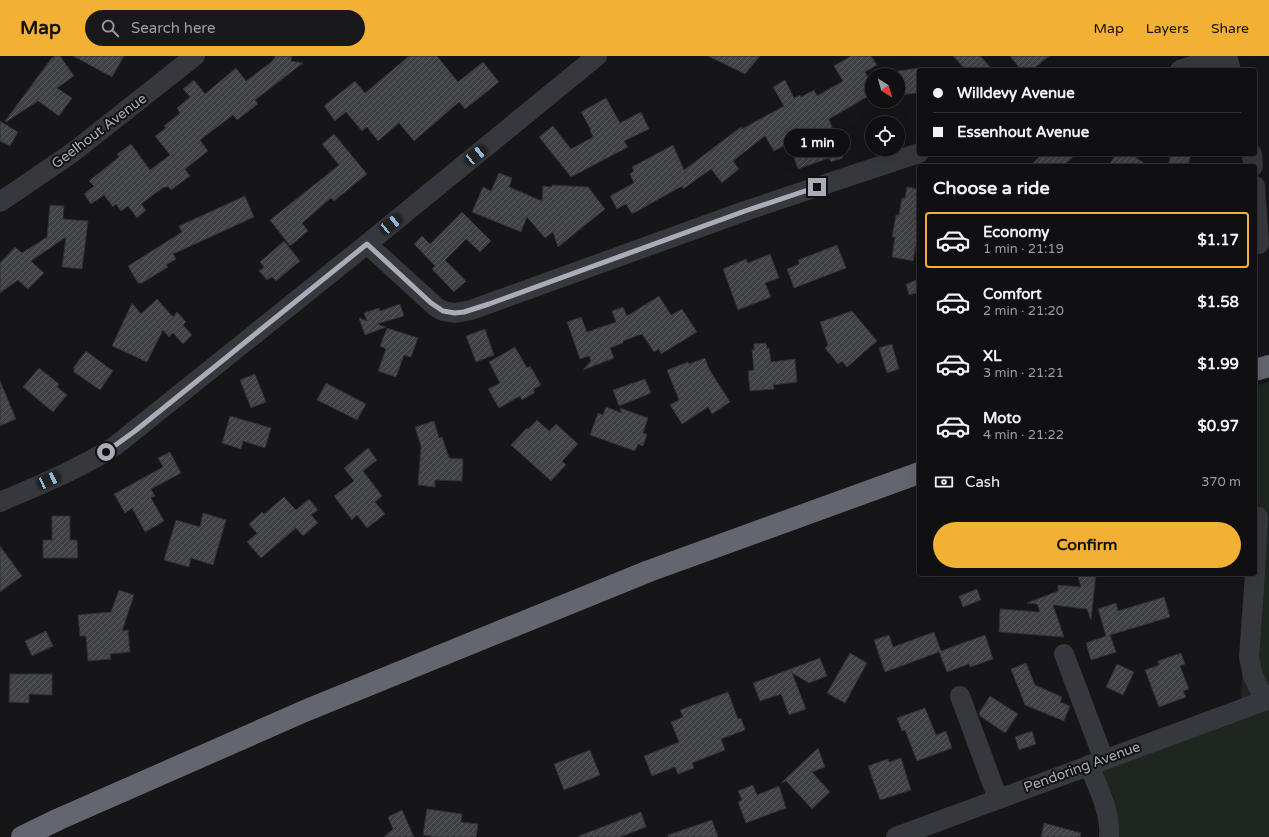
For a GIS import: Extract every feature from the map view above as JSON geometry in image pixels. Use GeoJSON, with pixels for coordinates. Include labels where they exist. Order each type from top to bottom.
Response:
{"type":"FeatureCollection","features":[{"type":"Feature","properties":{"kind":"highway"},"geometry":{"type":"LineString","coordinates":[[1257,369],[1269,366]]}},
{"type":"Feature","properties":{"kind":"highway"},"geometry":{"type":"LineString","coordinates":[[22,837],[59,819],[307,710],[649,571],[917,474]]}},
{"type":"Feature","properties":{"kind":"street","name":"Geelhout Avenue"},"geometry":{"type":"LineString","coordinates":[[0,202],[72,153],[194,56]]}},
{"type":"Feature","properties":{"kind":"street"},"geometry":{"type":"LineString","coordinates":[[0,502],[85,463],[115,446],[367,244],[597,56]]}},
{"type":"Feature","properties":{"kind":"street"},"geometry":{"type":"LineString","coordinates":[[1186,68],[1222,56]]}},
{"type":"Feature","properties":{"kind":"street"},"geometry":{"type":"LineString","coordinates":[[1227,56],[1230,68]]}},
{"type":"Feature","properties":{"kind":"street"},"geometry":{"type":"LineString","coordinates":[[367,244],[436,307],[449,312],[464,312],[745,211],[917,154]]}},
{"type":"Feature","properties":{"kind":"street"},"geometry":{"type":"LineString","coordinates":[[1257,215],[1259,244]]}},
{"type":"Feature","properties":{"kind":"street"},"geometry":{"type":"LineString","coordinates":[[1257,536],[1258,517]]}},
{"type":"Feature","properties":{"kind":"street"},"geometry":{"type":"LineString","coordinates":[[1255,576],[1250,656],[1253,676],[1267,700]]}},
{"type":"Feature","properties":{"kind":"street"},"geometry":{"type":"LineString","coordinates":[[1064,654],[1096,762],[1110,827],[1109,837]]}},
{"type":"Feature","properties":{"kind":"street"},"geometry":{"type":"LineString","coordinates":[[960,696],[998,799]]}},
{"type":"Feature","properties":{"kind":"street","name":"Pendoring Avenue"},"geometry":{"type":"LineString","coordinates":[[896,837],[1267,700]]}},
{"type":"Feature","properties":{"kind":"shaded area"},"geometry":{"type":"Polygon","coordinates":[[[1269,382],[1269,837],[1107,837],[1108,835],[1079,758],[1241,700],[1247,576],[1257,576],[1257,385],[1269,382]]]}},
{"type":"Feature","properties":{"kind":"building"},"geometry":{"type":"Polygon","coordinates":[[[55,56],[60,56],[74,76],[57,88],[72,98],[59,116],[38,101],[6,122],[5,121],[51,59],[55,56]]]}},
{"type":"Feature","properties":{"kind":"building"},"geometry":{"type":"Polygon","coordinates":[[[73,56],[124,56],[112,77],[73,56]]]}},
{"type":"Feature","properties":{"kind":"building"},"geometry":{"type":"Polygon","coordinates":[[[275,56],[292,56],[291,61],[303,63],[255,100],[258,104],[237,120],[233,115],[200,140],[208,151],[185,169],[190,176],[171,190],[168,186],[165,188],[164,187],[141,204],[146,210],[137,218],[128,206],[121,211],[116,204],[113,207],[104,195],[91,204],[84,194],[94,186],[89,181],[119,157],[117,154],[131,144],[150,170],[170,155],[155,136],[166,128],[164,126],[180,113],[177,108],[190,97],[183,89],[194,80],[205,94],[236,68],[246,81],[270,63],[275,56]]]}},
{"type":"Feature","properties":{"kind":"building"},"geometry":{"type":"Polygon","coordinates":[[[409,56],[437,56],[458,82],[483,62],[499,82],[465,109],[459,102],[414,141],[399,123],[378,141],[367,127],[362,131],[346,112],[335,121],[324,106],[355,81],[365,93],[409,56]]]}},
{"type":"Feature","properties":{"kind":"building"},"geometry":{"type":"Polygon","coordinates":[[[708,56],[760,56],[745,74],[708,56]]]}},
{"type":"Feature","properties":{"kind":"building"},"geometry":{"type":"Polygon","coordinates":[[[851,56],[871,56],[877,65],[872,68],[865,68],[865,98],[829,119],[843,158],[831,162],[829,158],[798,169],[789,143],[774,151],[765,136],[733,161],[739,169],[722,183],[711,169],[683,189],[682,186],[632,214],[626,204],[617,209],[610,196],[634,183],[630,174],[634,171],[632,167],[673,145],[684,170],[741,127],[742,129],[784,106],[773,87],[785,80],[794,98],[800,95],[801,97],[814,90],[817,96],[843,81],[834,66],[851,56]]]}},
{"type":"Feature","properties":{"kind":"building"},"geometry":{"type":"Polygon","coordinates":[[[953,56],[980,56],[991,68],[964,68],[953,56]]]}},
{"type":"Feature","properties":{"kind":"building"},"geometry":{"type":"Polygon","coordinates":[[[1010,56],[1049,56],[1034,68],[1019,68],[1010,56]]]}},
{"type":"Feature","properties":{"kind":"building"},"geometry":{"type":"Polygon","coordinates":[[[917,68],[917,93],[905,94],[905,70],[917,68]]]}},
{"type":"Feature","properties":{"kind":"building"},"geometry":{"type":"Polygon","coordinates":[[[606,98],[620,123],[641,112],[649,129],[624,141],[628,147],[571,177],[539,137],[553,126],[571,149],[593,137],[590,131],[591,130],[581,112],[606,98]]]}},
{"type":"Feature","properties":{"kind":"building"},"geometry":{"type":"Polygon","coordinates":[[[0,121],[18,132],[10,146],[0,141],[0,121]]]}},
{"type":"Feature","properties":{"kind":"building"},"geometry":{"type":"Polygon","coordinates":[[[334,134],[367,174],[334,201],[331,198],[302,223],[308,231],[290,246],[270,220],[339,165],[322,144],[334,134]]]}},
{"type":"Feature","properties":{"kind":"building"},"geometry":{"type":"Polygon","coordinates":[[[1040,156],[1074,156],[1065,164],[1032,164],[1040,156]]]}},
{"type":"Feature","properties":{"kind":"building"},"geometry":{"type":"Polygon","coordinates":[[[1116,156],[1134,156],[1145,164],[1110,164],[1116,156]]]}},
{"type":"Feature","properties":{"kind":"building"},"geometry":{"type":"Polygon","coordinates":[[[1170,156],[1190,156],[1188,164],[1168,164],[1170,156]]]}},
{"type":"Feature","properties":{"kind":"building"},"geometry":{"type":"Polygon","coordinates":[[[499,173],[512,178],[509,187],[542,201],[543,186],[588,187],[605,209],[558,247],[553,232],[545,238],[527,217],[521,232],[472,212],[483,187],[491,191],[499,173]]]}},
{"type":"Feature","properties":{"kind":"building"},"geometry":{"type":"Polygon","coordinates":[[[907,187],[917,189],[917,240],[913,261],[892,257],[895,237],[892,237],[896,215],[899,215],[902,198],[905,198],[907,187]]]}},
{"type":"Feature","properties":{"kind":"building"},"geometry":{"type":"Polygon","coordinates":[[[245,196],[254,217],[173,254],[176,259],[166,265],[168,267],[142,283],[138,283],[128,266],[182,232],[179,226],[245,196]]]}},
{"type":"Feature","properties":{"kind":"building"},"geometry":{"type":"Polygon","coordinates":[[[50,205],[64,206],[63,219],[88,221],[82,269],[62,267],[66,237],[31,261],[44,273],[28,289],[18,280],[0,293],[0,263],[15,247],[22,253],[47,237],[50,205]]]}},
{"type":"Feature","properties":{"kind":"building"},"geometry":{"type":"Polygon","coordinates":[[[462,212],[491,241],[480,252],[466,239],[445,260],[466,281],[454,292],[432,269],[435,266],[414,244],[422,236],[430,244],[462,212]]]}},
{"type":"Feature","properties":{"kind":"building"},"geometry":{"type":"Polygon","coordinates":[[[284,241],[300,261],[276,281],[272,277],[267,280],[259,271],[264,267],[260,262],[284,241]]]}},
{"type":"Feature","properties":{"kind":"building"},"geometry":{"type":"Polygon","coordinates":[[[837,245],[846,268],[794,288],[787,269],[799,264],[798,260],[837,245]]]}},
{"type":"Feature","properties":{"kind":"building"},"geometry":{"type":"Polygon","coordinates":[[[770,254],[779,278],[765,283],[771,297],[738,310],[723,269],[746,259],[748,263],[770,254]]]}},
{"type":"Feature","properties":{"kind":"building"},"geometry":{"type":"Polygon","coordinates":[[[917,280],[917,293],[909,295],[906,284],[917,280]]]}},
{"type":"Feature","properties":{"kind":"building"},"geometry":{"type":"Polygon","coordinates":[[[659,296],[671,315],[682,309],[697,332],[661,354],[659,349],[654,352],[642,334],[623,341],[623,343],[610,348],[614,358],[583,370],[591,361],[589,356],[580,359],[567,322],[581,317],[587,332],[616,322],[612,311],[623,307],[627,316],[659,296]]]}},
{"type":"Feature","properties":{"kind":"building"},"geometry":{"type":"Polygon","coordinates":[[[157,299],[173,317],[177,312],[186,322],[183,325],[192,335],[183,344],[173,333],[169,337],[163,330],[147,362],[112,346],[132,303],[141,314],[157,299]]]}},
{"type":"Feature","properties":{"kind":"building"},"geometry":{"type":"Polygon","coordinates":[[[400,304],[404,316],[377,324],[386,327],[365,335],[359,318],[367,321],[364,313],[379,308],[380,311],[400,304]]]}},
{"type":"Feature","properties":{"kind":"building"},"geometry":{"type":"Polygon","coordinates":[[[852,311],[877,341],[847,367],[842,361],[838,364],[825,348],[828,345],[820,322],[852,311]]]}},
{"type":"Feature","properties":{"kind":"building"},"geometry":{"type":"Polygon","coordinates":[[[387,328],[418,338],[411,357],[404,355],[396,377],[378,371],[386,349],[380,346],[387,328]]]}},
{"type":"Feature","properties":{"kind":"building"},"geometry":{"type":"Polygon","coordinates":[[[485,329],[494,355],[476,362],[466,336],[485,329]]]}},
{"type":"Feature","properties":{"kind":"building"},"geometry":{"type":"Polygon","coordinates":[[[766,343],[767,349],[769,348],[771,362],[795,359],[797,382],[773,385],[774,389],[750,391],[748,371],[754,370],[752,350],[754,350],[754,344],[766,343]]]}},
{"type":"Feature","properties":{"kind":"building"},"geometry":{"type":"Polygon","coordinates":[[[892,344],[899,369],[887,373],[879,348],[892,344]]]}},
{"type":"Feature","properties":{"kind":"building"},"geometry":{"type":"Polygon","coordinates":[[[515,347],[527,368],[530,366],[541,385],[534,389],[534,393],[522,400],[520,396],[499,408],[488,389],[500,383],[489,362],[515,347]]]}},
{"type":"Feature","properties":{"kind":"building"},"geometry":{"type":"Polygon","coordinates":[[[86,351],[113,371],[100,390],[74,372],[74,367],[86,351]]]}},
{"type":"Feature","properties":{"kind":"building"},"geometry":{"type":"Polygon","coordinates":[[[705,358],[709,369],[730,402],[712,414],[708,407],[682,424],[670,405],[679,400],[667,370],[688,362],[689,364],[705,358]]]}},
{"type":"Feature","properties":{"kind":"building"},"geometry":{"type":"Polygon","coordinates":[[[39,368],[59,384],[57,387],[67,395],[53,412],[23,387],[39,368]]]}},
{"type":"Feature","properties":{"kind":"building"},"geometry":{"type":"Polygon","coordinates":[[[255,374],[266,402],[251,408],[240,380],[255,374]]]}},
{"type":"Feature","properties":{"kind":"building"},"geometry":{"type":"Polygon","coordinates":[[[645,379],[651,393],[619,406],[613,390],[645,379]]]}},
{"type":"Feature","properties":{"kind":"building"},"geometry":{"type":"Polygon","coordinates":[[[0,381],[16,419],[0,426],[0,381]]]}},
{"type":"Feature","properties":{"kind":"building"},"geometry":{"type":"Polygon","coordinates":[[[326,383],[366,404],[357,420],[317,400],[326,383]]]}},
{"type":"Feature","properties":{"kind":"building"},"geometry":{"type":"Polygon","coordinates":[[[606,407],[622,413],[620,408],[648,418],[643,433],[647,434],[643,446],[638,444],[635,451],[590,435],[598,413],[603,415],[606,407]]]}},
{"type":"Feature","properties":{"kind":"building"},"geometry":{"type":"Polygon","coordinates":[[[230,416],[271,428],[265,448],[243,441],[241,449],[222,443],[230,416]]]}},
{"type":"Feature","properties":{"kind":"building"},"geometry":{"type":"Polygon","coordinates":[[[537,420],[549,431],[556,424],[578,444],[562,461],[566,465],[551,481],[511,445],[537,420]]]}},
{"type":"Feature","properties":{"kind":"building"},"geometry":{"type":"Polygon","coordinates":[[[434,421],[439,438],[442,437],[449,458],[463,459],[462,481],[435,480],[435,487],[418,485],[421,446],[415,427],[434,421]]]}},
{"type":"Feature","properties":{"kind":"building"},"geometry":{"type":"Polygon","coordinates":[[[368,448],[377,460],[363,471],[382,496],[375,502],[385,514],[367,528],[357,515],[352,520],[334,496],[354,481],[344,468],[368,448]]]}},
{"type":"Feature","properties":{"kind":"building"},"geometry":{"type":"Polygon","coordinates":[[[170,452],[181,473],[151,489],[155,496],[151,498],[164,521],[145,532],[132,508],[125,513],[114,494],[163,467],[158,458],[170,452]]]}},
{"type":"Feature","properties":{"kind":"building"},"geometry":{"type":"Polygon","coordinates":[[[284,497],[296,510],[309,499],[318,510],[311,515],[318,523],[303,536],[296,528],[261,558],[247,542],[257,533],[249,524],[262,512],[264,514],[284,497]]]}},
{"type":"Feature","properties":{"kind":"building"},"geometry":{"type":"Polygon","coordinates":[[[203,513],[226,520],[213,565],[191,558],[189,567],[164,560],[176,520],[200,527],[203,513]]]}},
{"type":"Feature","properties":{"kind":"building"},"geometry":{"type":"Polygon","coordinates":[[[52,516],[70,516],[70,540],[77,540],[78,558],[43,558],[43,540],[52,540],[52,516]]]}},
{"type":"Feature","properties":{"kind":"building"},"geometry":{"type":"Polygon","coordinates":[[[0,546],[22,576],[0,592],[0,546]]]}},
{"type":"Feature","properties":{"kind":"building"},"geometry":{"type":"Polygon","coordinates":[[[1078,576],[1096,576],[1091,620],[1087,609],[1053,605],[1064,637],[999,632],[1000,609],[1040,612],[1037,604],[1027,603],[1058,591],[1058,585],[1081,587],[1078,576]]]}},
{"type":"Feature","properties":{"kind":"building"},"geometry":{"type":"Polygon","coordinates":[[[977,589],[981,600],[963,607],[959,596],[977,589]]]}},
{"type":"Feature","properties":{"kind":"building"},"geometry":{"type":"Polygon","coordinates":[[[119,590],[134,595],[122,631],[128,630],[130,652],[110,654],[111,659],[88,661],[86,636],[80,636],[78,615],[111,612],[119,590]]]}},
{"type":"Feature","properties":{"kind":"building"},"geometry":{"type":"Polygon","coordinates":[[[1164,597],[1170,617],[1110,635],[1116,652],[1091,660],[1086,643],[1106,636],[1098,609],[1116,603],[1118,611],[1164,597]]]}},
{"type":"Feature","properties":{"kind":"building"},"geometry":{"type":"Polygon","coordinates":[[[46,631],[53,646],[32,656],[25,641],[46,631]]]}},
{"type":"Feature","properties":{"kind":"building"},"geometry":{"type":"Polygon","coordinates":[[[934,632],[941,651],[985,635],[993,659],[970,667],[969,664],[947,672],[939,652],[885,672],[874,640],[889,635],[893,647],[934,632]]]}},
{"type":"Feature","properties":{"kind":"building"},"geometry":{"type":"Polygon","coordinates":[[[850,653],[867,663],[845,703],[827,693],[850,653]]]}},
{"type":"Feature","properties":{"kind":"building"},"geometry":{"type":"Polygon","coordinates":[[[1181,653],[1185,664],[1180,666],[1189,689],[1183,691],[1186,697],[1159,707],[1145,670],[1159,665],[1158,661],[1181,653]]]}},
{"type":"Feature","properties":{"kind":"building"},"geometry":{"type":"Polygon","coordinates":[[[820,658],[827,676],[809,683],[792,673],[806,709],[789,715],[781,694],[760,701],[753,683],[820,658]]]}},
{"type":"Feature","properties":{"kind":"building"},"geometry":{"type":"Polygon","coordinates":[[[1026,663],[1035,685],[1062,697],[1060,702],[1070,706],[1064,721],[1025,705],[1011,669],[1026,663]]]}},
{"type":"Feature","properties":{"kind":"building"},"geometry":{"type":"Polygon","coordinates":[[[1117,664],[1134,672],[1123,695],[1106,687],[1117,664]]]}},
{"type":"Feature","properties":{"kind":"building"},"geometry":{"type":"Polygon","coordinates":[[[10,674],[52,674],[52,695],[29,694],[29,703],[9,702],[10,674]]]}},
{"type":"Feature","properties":{"kind":"building"},"geometry":{"type":"Polygon","coordinates":[[[728,692],[738,719],[741,718],[745,730],[721,739],[725,750],[692,763],[694,768],[678,774],[675,767],[652,776],[644,756],[679,742],[671,722],[683,717],[680,710],[728,692]]]}},
{"type":"Feature","properties":{"kind":"building"},"geometry":{"type":"Polygon","coordinates":[[[990,696],[1018,714],[1005,733],[980,716],[979,713],[990,696]]]}},
{"type":"Feature","properties":{"kind":"building"},"geometry":{"type":"Polygon","coordinates":[[[925,708],[936,735],[946,731],[952,748],[917,761],[905,730],[902,731],[897,718],[925,708]]]}},
{"type":"Feature","properties":{"kind":"building"},"geometry":{"type":"Polygon","coordinates":[[[1032,731],[1036,744],[1019,750],[1015,737],[1032,731]]]}},
{"type":"Feature","properties":{"kind":"building"},"geometry":{"type":"Polygon","coordinates":[[[818,748],[825,767],[812,772],[830,792],[812,809],[786,781],[781,783],[818,748]]]}},
{"type":"Feature","properties":{"kind":"building"},"geometry":{"type":"Polygon","coordinates":[[[590,750],[600,775],[564,790],[554,764],[590,750]]]}},
{"type":"Feature","properties":{"kind":"building"},"geometry":{"type":"Polygon","coordinates":[[[901,758],[911,790],[880,800],[868,766],[888,759],[889,762],[901,758]]]}},
{"type":"Feature","properties":{"kind":"building"},"geometry":{"type":"Polygon","coordinates":[[[753,785],[757,795],[779,786],[786,808],[746,823],[738,802],[742,800],[738,791],[753,785]]]}},
{"type":"Feature","properties":{"kind":"building"},"geometry":{"type":"Polygon","coordinates":[[[427,809],[462,814],[461,822],[478,824],[476,837],[436,837],[423,835],[427,809]]]}},
{"type":"Feature","properties":{"kind":"building"},"geometry":{"type":"Polygon","coordinates":[[[402,810],[414,837],[384,837],[393,829],[388,817],[402,810]]]}},
{"type":"Feature","properties":{"kind":"building"},"geometry":{"type":"Polygon","coordinates":[[[641,812],[646,827],[620,837],[579,837],[579,836],[641,812]]]}},
{"type":"Feature","properties":{"kind":"building"},"geometry":{"type":"Polygon","coordinates":[[[712,820],[718,837],[668,837],[668,835],[712,820]]]}},
{"type":"Feature","properties":{"kind":"building"},"geometry":{"type":"Polygon","coordinates":[[[1044,823],[1081,833],[1080,837],[1041,837],[1044,823]]]}},
{"type":"Feature","properties":{"kind":"route"},"geometry":{"type":"LineString","coordinates":[[106,452],[135,431],[367,244],[436,307],[443,311],[455,313],[464,312],[745,211],[817,187]]}}]}
